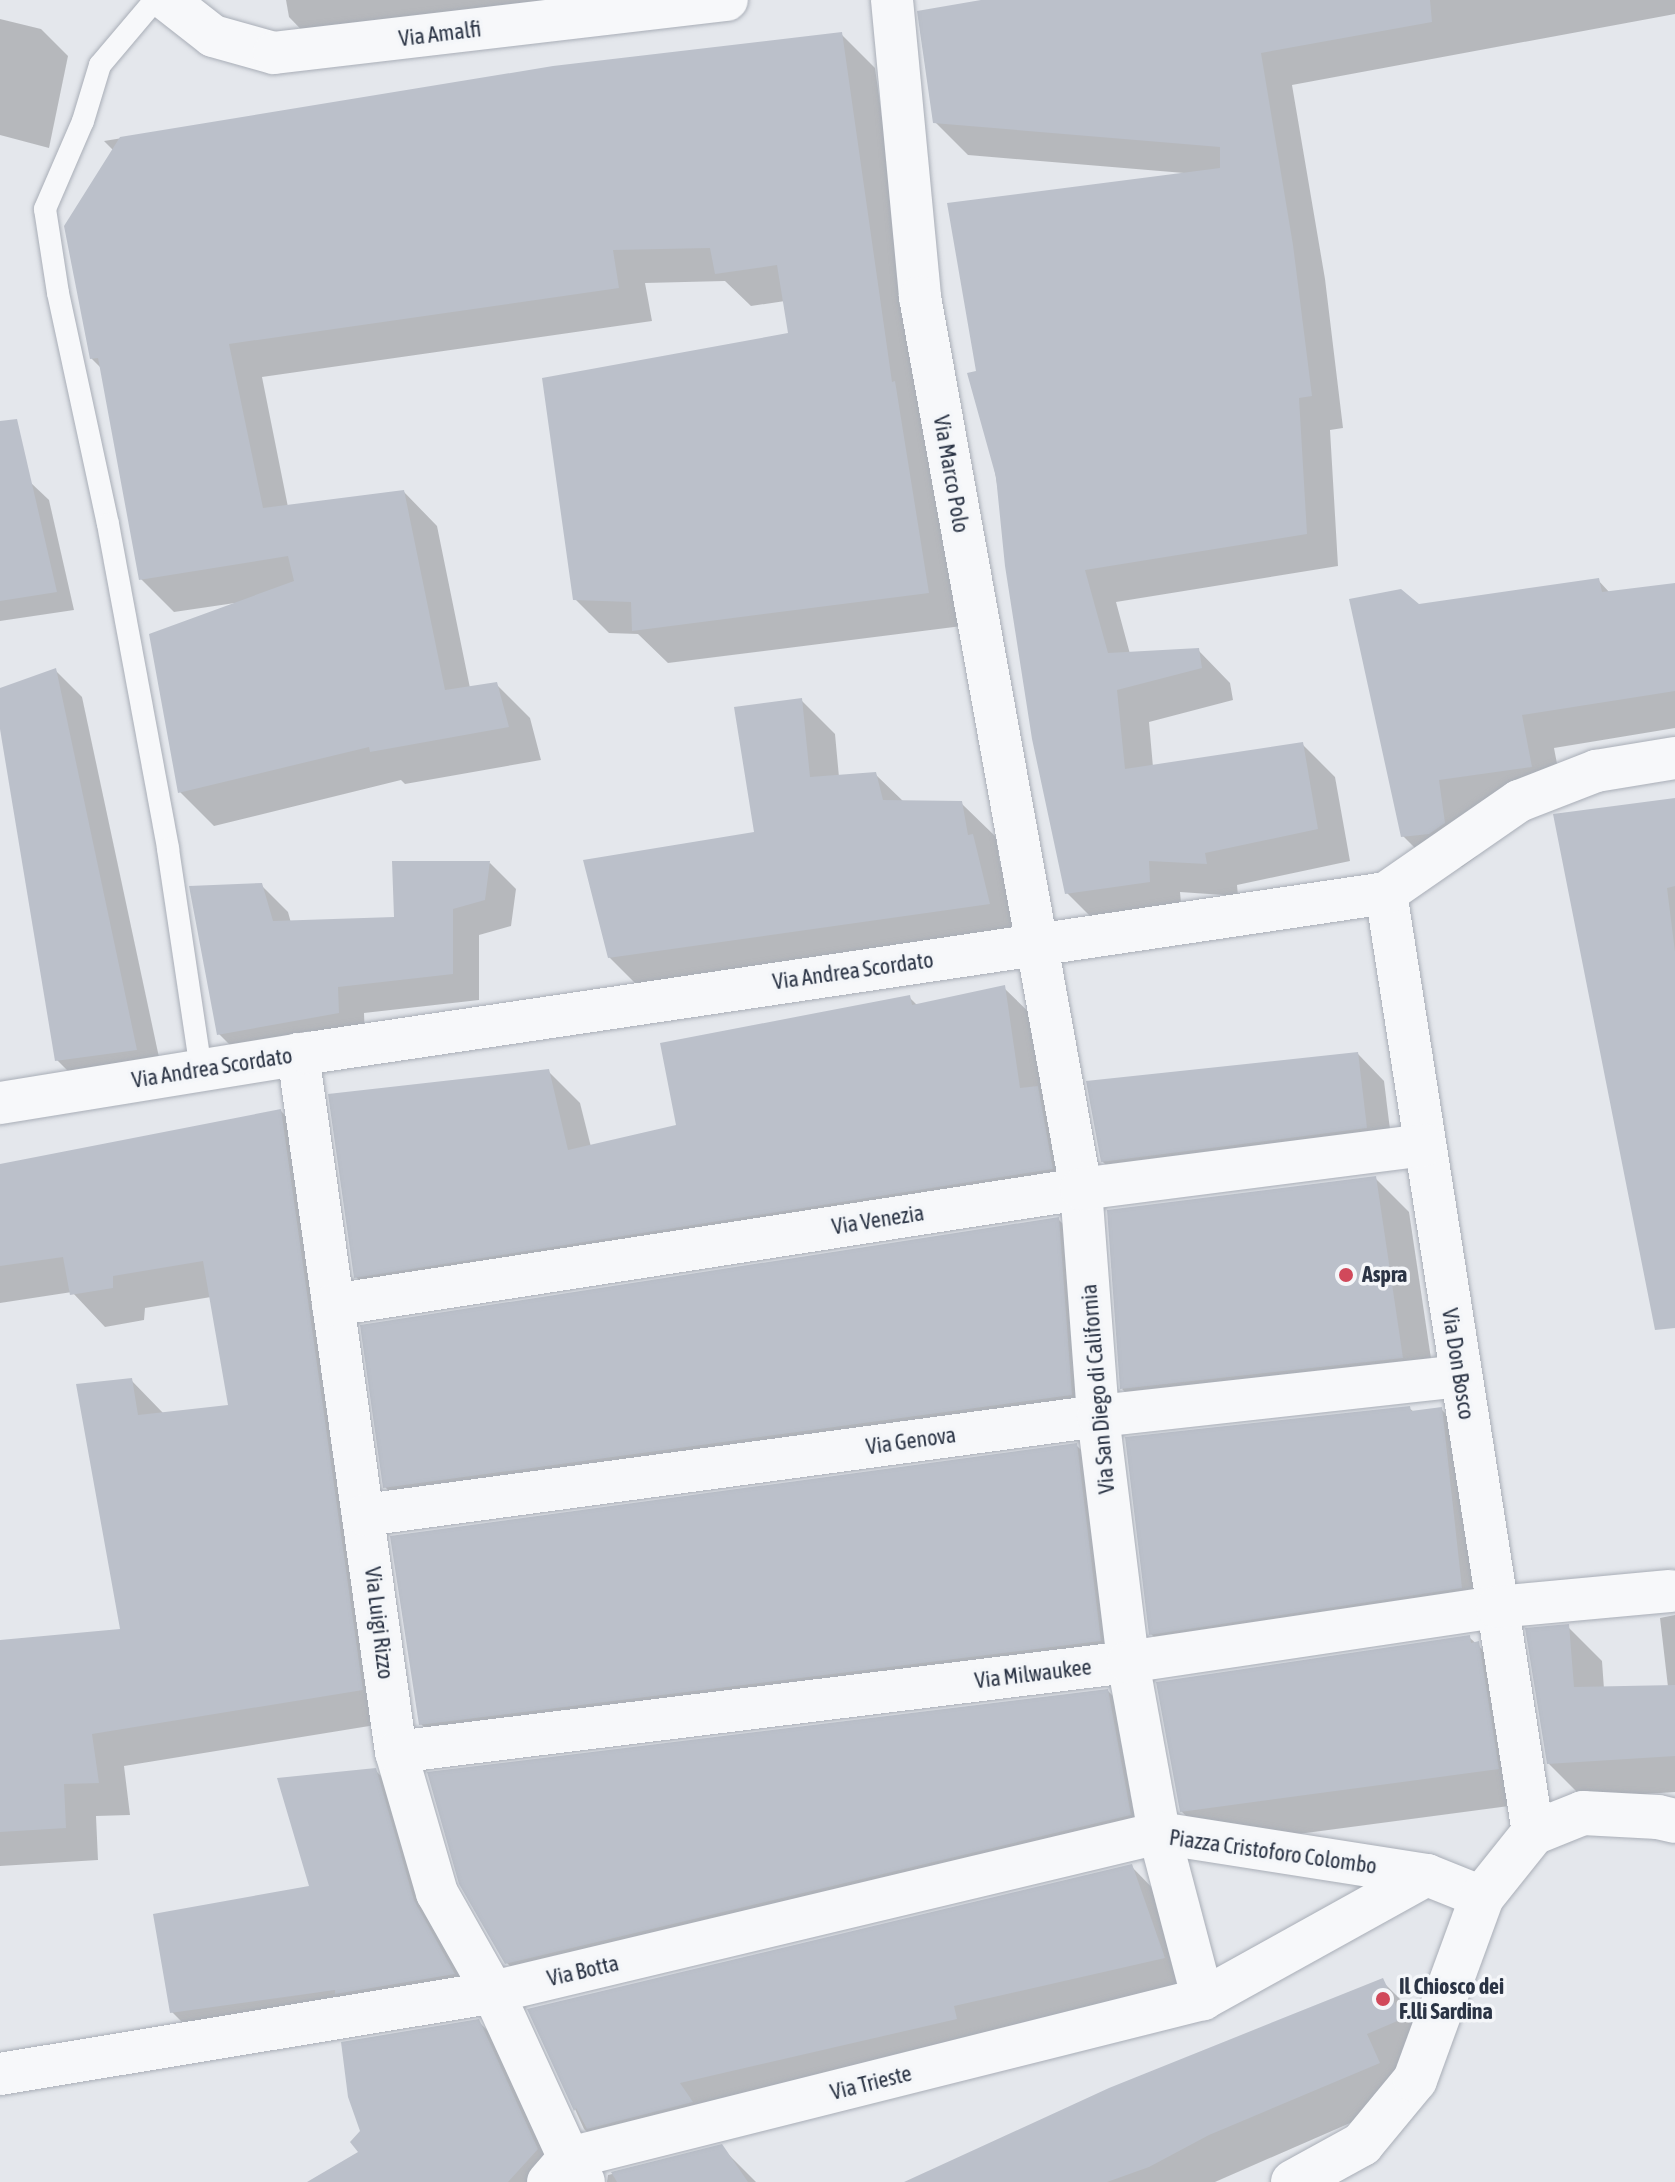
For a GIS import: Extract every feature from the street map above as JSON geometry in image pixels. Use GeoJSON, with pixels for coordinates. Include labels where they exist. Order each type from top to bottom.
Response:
{"type":"FeatureCollection","features":[{"type":"Feature","properties":{"kind":"street","name":"Via Amalfi"},"geometry":{"type":"LineString","coordinates":[[167,0],[213,36],[274,53],[727,0]]}},
{"type":"Feature","properties":{"kind":"street","name":"Via Marco Polo"},"geometry":{"type":"LineString","coordinates":[[892,0],[920,297],[1038,944]]}},
{"type":"Feature","properties":{"kind":"street","name":"Via Andrea Scordato"},"geometry":{"type":"LineString","coordinates":[[0,1103],[298,1054],[1386,893],[1519,801],[1596,771],[1675,758]]}},
{"type":"Feature","properties":{"kind":"street","name":"Via Don Bosco"},"geometry":{"type":"LineString","coordinates":[[1386,893],[1459,1376],[1533,1833]]}},
{"type":"Feature","properties":{"kind":"street","name":"Via San Diego di California"},"geometry":{"type":"LineString","coordinates":[[1038,944],[1081,1189],[1098,1416],[1128,1662],[1159,1833]]}},
{"type":"Feature","properties":{"kind":"street","name":"Via Luigi Rizzo"},"geometry":{"type":"LineString","coordinates":[[298,1054],[396,1752],[437,1893],[493,1992],[567,2174]]}},
{"type":"Feature","properties":{"kind":"street","name":"Via Venezia"},"geometry":{"type":"LineString","coordinates":[[333,1305],[1081,1189],[1424,1145]]}},
{"type":"Feature","properties":{"kind":"street","name":"Via Genova"},"geometry":{"type":"LineString","coordinates":[[365,1515],[1098,1416],[1459,1376]]}},
{"type":"Feature","properties":{"kind":"street","name":"Via Milwaukee"},"geometry":{"type":"LineString","coordinates":[[396,1752],[1128,1662],[1497,1607],[1670,1591]]}},
{"type":"Feature","properties":{"kind":"street"},"geometry":{"type":"LineString","coordinates":[[1293,2182],[1362,2144],[1415,2080],[1482,1897],[1533,1833],[1583,1813],[1658,1817],[1675,1821]]}},
{"type":"Feature","properties":{"kind":"street","name":"Piazza Cristoforo Colombo"},"geometry":{"type":"LineString","coordinates":[[1427,1875],[1203,1999],[1159,1833],[1427,1875],[1482,1897]]}},
{"type":"Feature","properties":{"kind":"street","name":"Via Botta"},"geometry":{"type":"LineString","coordinates":[[0,2074],[493,1992],[1159,1833]]}},
{"type":"Feature","properties":{"kind":"street","name":"Via Trieste"},"geometry":{"type":"LineString","coordinates":[[567,2174],[1203,1999]]}},
{"type":"Feature","properties":{"kind":"lane"},"geometry":{"type":"LineString","coordinates":[[155,0],[100,65],[83,121],[45,209],[58,293],[108,524],[165,833],[201,1070]]}},
{"type":"Feature","properties":{"kind":"building"},"geometry":{"type":"Polygon","coordinates":[[[981,0],[1430,0],[1432,22],[1261,53],[1293,245],[1312,396],[1299,398],[1307,534],[1085,570],[1108,653],[1199,648],[1202,668],[1117,690],[1125,769],[1303,742],[1318,829],[1205,853],[1207,864],[1149,861],[1150,882],[1065,894],[1032,739],[1005,566],[996,477],[967,373],[976,371],[947,203],[1220,168],[1220,147],[933,123],[917,11],[981,0]]]}},
{"type":"Feature","properties":{"kind":"building"},"geometry":{"type":"Polygon","coordinates":[[[842,32],[892,382],[895,381],[929,593],[632,631],[631,602],[573,600],[542,378],[788,333],[777,265],[715,274],[710,248],[613,250],[619,288],[229,344],[263,508],[404,490],[445,690],[497,682],[509,727],[370,752],[369,747],[178,793],[149,634],[294,581],[288,556],[139,580],[98,358],[90,359],[64,226],[120,137],[553,66],[842,32]]]}},
{"type":"Feature","properties":{"kind":"building"},"geometry":{"type":"Polygon","coordinates":[[[17,419],[57,592],[0,601],[0,421],[17,419]]]}},
{"type":"Feature","properties":{"kind":"building"},"geometry":{"type":"Polygon","coordinates":[[[1599,578],[1602,592],[1675,583],[1675,691],[1522,715],[1532,767],[1439,780],[1445,823],[1429,834],[1401,837],[1349,599],[1401,589],[1419,604],[1599,578]]]}},
{"type":"Feature","properties":{"kind":"building"},"geometry":{"type":"Polygon","coordinates":[[[56,668],[137,1050],[55,1061],[0,729],[0,688],[56,668]]]}},
{"type":"Feature","properties":{"kind":"building"},"geometry":{"type":"Polygon","coordinates":[[[802,698],[810,777],[876,772],[883,800],[962,801],[968,835],[973,834],[990,904],[608,958],[583,860],[754,832],[734,707],[802,698]]]}},
{"type":"Feature","properties":{"kind":"building"},"geometry":{"type":"Polygon","coordinates":[[[1675,798],[1675,886],[1667,888],[1675,952],[1675,1328],[1655,1330],[1553,814],[1675,798]]]}},
{"type":"Feature","properties":{"kind":"building"},"geometry":{"type":"Polygon","coordinates":[[[392,861],[490,861],[485,900],[453,909],[453,974],[338,987],[339,1013],[217,1035],[189,886],[262,883],[273,921],[394,917],[392,861]]]}},
{"type":"Feature","properties":{"kind":"building"},"geometry":{"type":"Polygon","coordinates":[[[1005,985],[1020,1088],[1038,1086],[1053,1169],[354,1278],[328,1094],[549,1069],[568,1150],[676,1125],[660,1043],[910,995],[912,1005],[1005,985]]]}},
{"type":"Feature","properties":{"kind":"building"},"geometry":{"type":"Polygon","coordinates":[[[1358,1052],[1367,1128],[1101,1162],[1086,1081],[1358,1052]]]}},
{"type":"Feature","properties":{"kind":"building"},"geometry":{"type":"Polygon","coordinates":[[[281,1109],[363,1690],[92,1734],[99,1783],[64,1784],[66,1828],[0,1832],[0,1640],[120,1629],[76,1384],[132,1378],[138,1415],[228,1405],[203,1261],[113,1276],[113,1288],[70,1295],[63,1257],[0,1266],[0,1164],[281,1109]]]}},
{"type":"Feature","properties":{"kind":"building"},"geometry":{"type":"Polygon","coordinates":[[[1376,1176],[1403,1358],[1120,1389],[1107,1210],[1376,1176]]]}},
{"type":"Feature","properties":{"kind":"building"},"geometry":{"type":"Polygon","coordinates":[[[1059,1217],[1072,1395],[383,1488],[360,1325],[1059,1217]]]}},
{"type":"Feature","properties":{"kind":"building"},"geometry":{"type":"Polygon","coordinates":[[[1410,1406],[1411,1411],[1442,1407],[1462,1588],[1149,1635],[1125,1437],[1410,1406]]]}},
{"type":"Feature","properties":{"kind":"building"},"geometry":{"type":"Polygon","coordinates":[[[1077,1443],[1101,1641],[419,1725],[390,1536],[1077,1443]]]}},
{"type":"Feature","properties":{"kind":"building"},"geometry":{"type":"Polygon","coordinates":[[[1569,1624],[1574,1687],[1675,1685],[1675,1756],[1547,1764],[1525,1628],[1569,1624]]]}},
{"type":"Feature","properties":{"kind":"building"},"geometry":{"type":"Polygon","coordinates":[[[1470,1635],[1471,1643],[1479,1641],[1499,1769],[1180,1812],[1156,1682],[1470,1635]]]}},
{"type":"Feature","properties":{"kind":"building"},"geometry":{"type":"Polygon","coordinates":[[[1108,1689],[1131,1815],[505,1964],[459,1884],[427,1772],[1108,1689]]]}},
{"type":"Feature","properties":{"kind":"building"},"geometry":{"type":"Polygon","coordinates":[[[376,1768],[414,1900],[455,1974],[335,1994],[335,1990],[170,2013],[153,1914],[309,1886],[277,1778],[376,1768]]]}},
{"type":"Feature","properties":{"kind":"building"},"geometry":{"type":"Polygon","coordinates":[[[1132,1864],[1165,1958],[954,2006],[957,2019],[680,2083],[693,2102],[587,2129],[576,2108],[574,2111],[527,2009],[1132,1864]]]}},
{"type":"Feature","properties":{"kind":"building"},"geometry":{"type":"Polygon","coordinates":[[[1383,1978],[1402,2019],[1367,2034],[1380,2063],[1209,2135],[1149,2167],[1107,2182],[904,2182],[1109,2088],[1383,1978]]]}},
{"type":"Feature","properties":{"kind":"building"},"geometry":{"type":"Polygon","coordinates":[[[479,2019],[538,2149],[508,2182],[307,2182],[358,2152],[350,2142],[360,2131],[348,2097],[341,2042],[479,2019]]]}},
{"type":"Feature","properties":{"kind":"building"},"geometry":{"type":"Polygon","coordinates":[[[722,2144],[748,2182],[617,2182],[611,2172],[722,2144]]]}},
{"type":"Feature","properties":{"kind":"place","name":"Aspra"},"geometry":{"type":"Point","coordinates":[1346,1275]}},
{"type":"Feature","properties":{"kind":"place","name":"Il Chiosco dei F.lli Sardina"},"geometry":{"type":"Point","coordinates":[1383,1999]}}]}
